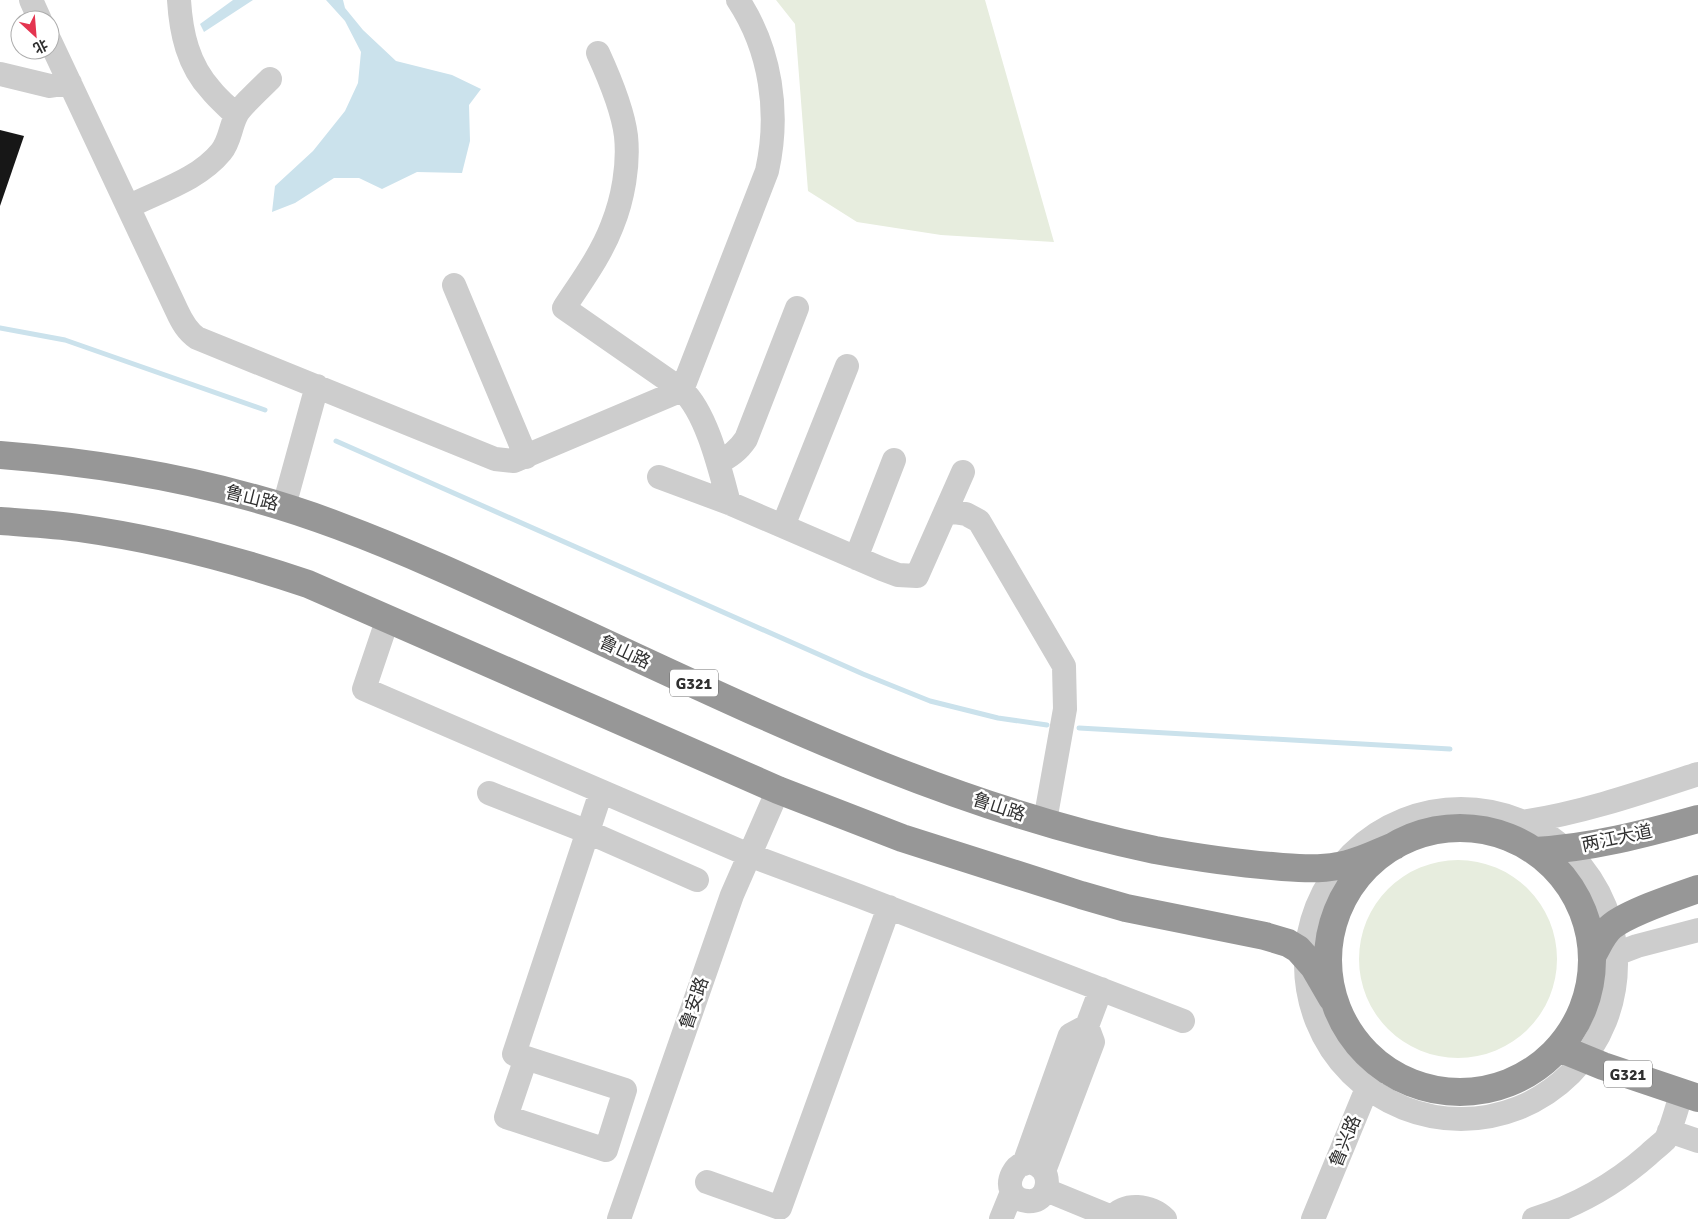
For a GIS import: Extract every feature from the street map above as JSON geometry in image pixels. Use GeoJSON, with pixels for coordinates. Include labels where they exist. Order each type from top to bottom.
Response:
{"type":"FeatureCollection","features":[{"type":"Feature","properties":{"kind":"highway","name":"鲁山路"},"geometry":{"type":"LineString","coordinates":[[0,455],[151,474],[284,506],[399,548],[848,753],[980,801],[1091,835],[1194,858],[1292,868],[1342,866],[1394,846]]}},
{"type":"Feature","properties":{"kind":"highway"},"geometry":{"type":"LineString","coordinates":[[0,521],[79,528],[182,548],[254,566],[308,584],[778,790],[902,838],[1081,896],[1126,908],[1265,936],[1288,943],[1298,949],[1314,967],[1332,998],[1340,1017],[1362,1050],[1372,1076],[1398,1078],[1421,1087],[1446,1092],[1471,1092],[1496,1088],[1520,1078],[1541,1065],[1559,1048],[1574,1027],[1585,1005],[1591,981],[1604,955],[1602,938],[1611,927],[1636,914],[1698,889]]}},
{"type":"Feature","properties":{"kind":"highway","name":"两江大道"},"geometry":{"type":"LineString","coordinates":[[1535,851],[1565,849],[1659,830],[1698,819]]}},
{"type":"Feature","properties":{"kind":"highway"},"geometry":{"type":"LineString","coordinates":[[1332,998],[1327,954],[1330,932],[1347,892],[1360,874],[1394,846],[1432,831],[1466,828],[1500,834],[1535,851],[1560,873],[1579,901],[1590,933],[1604,955]]}},
{"type":"Feature","properties":{"kind":"highway","name":"G321"},"geometry":{"type":"LineString","coordinates":[[1559,1048],[1604,1066],[1690,1095]]}},
{"type":"Feature","properties":{"kind":"street"},"geometry":{"type":"LineString","coordinates":[[179,0],[189,55],[210,89],[236,115]]}},
{"type":"Feature","properties":{"kind":"street"},"geometry":{"type":"LineString","coordinates":[[59,60],[180,316],[191,334],[495,459],[514,461],[682,390],[767,171],[771,155],[774,111],[768,69],[763,51],[746,12],[738,0]]}},
{"type":"Feature","properties":{"kind":"street"},"geometry":{"type":"LineString","coordinates":[[598,54],[624,131],[626,164],[618,212],[612,228],[564,308],[690,397],[718,463],[729,503]]}},
{"type":"Feature","properties":{"kind":"street"},"geometry":{"type":"LineString","coordinates":[[0,74],[50,86],[70,83]]}},
{"type":"Feature","properties":{"kind":"street"},"geometry":{"type":"LineString","coordinates":[[128,206],[178,183],[205,167],[221,152],[227,142],[236,115],[270,79]]}},
{"type":"Feature","properties":{"kind":"street"},"geometry":{"type":"LineString","coordinates":[[454,285],[526,457]]}},
{"type":"Feature","properties":{"kind":"street"},"geometry":{"type":"LineString","coordinates":[[718,463],[733,455],[746,440],[797,308]]}},
{"type":"Feature","properties":{"kind":"street"},"geometry":{"type":"LineString","coordinates":[[783,526],[847,366]]}},
{"type":"Feature","properties":{"kind":"street"},"geometry":{"type":"LineString","coordinates":[[284,506],[317,386]]}},
{"type":"Feature","properties":{"kind":"street"},"geometry":{"type":"LineString","coordinates":[[856,558],[894,460]]}},
{"type":"Feature","properties":{"kind":"street"},"geometry":{"type":"LineString","coordinates":[[659,477],[729,503],[898,575],[917,576],[963,472]]}},
{"type":"Feature","properties":{"kind":"street"},"geometry":{"type":"LineString","coordinates":[[946,511],[966,514],[976,519],[982,526],[1064,666],[1066,709],[1045,821]]}},
{"type":"Feature","properties":{"kind":"street"},"geometry":{"type":"LineString","coordinates":[[388,618],[364,689],[749,855],[1183,1021]]}},
{"type":"Feature","properties":{"kind":"street"},"geometry":{"type":"LineString","coordinates":[[1522,822],[1600,804],[1698,774]]}},
{"type":"Feature","properties":{"kind":"street","name":"鲁安路"},"geometry":{"type":"LineString","coordinates":[[618,1219],[732,895],[778,790]]}},
{"type":"Feature","properties":{"kind":"street"},"geometry":{"type":"LineString","coordinates":[[526,1058],[506,1118],[606,1150],[625,1090],[514,1054],[601,792]]}},
{"type":"Feature","properties":{"kind":"street"},"geometry":{"type":"LineString","coordinates":[[488,793],[588,832],[697,880]]}},
{"type":"Feature","properties":{"kind":"street"},"geometry":{"type":"LineString","coordinates":[[1611,927],[1604,905],[1594,884],[1565,849],[1546,835],[1522,822],[1489,812],[1444,810],[1421,815],[1398,823],[1377,834],[1358,848],[1342,866],[1326,889],[1316,908],[1310,929],[1306,957],[1307,987],[1310,1003],[1322,1034],[1340,1062],[1360,1083],[1372,1076],[1396,1105],[1421,1114],[1442,1118],[1475,1118],[1506,1112],[1536,1099],[1562,1081],[1584,1057],[1599,1033],[1610,1006],[1615,978],[1604,955],[1698,930]]}},
{"type":"Feature","properties":{"kind":"street"},"geometry":{"type":"LineString","coordinates":[[707,1182],[780,1208],[889,907]]}},
{"type":"Feature","properties":{"kind":"street"},"geometry":{"type":"LineString","coordinates":[[1001,1219],[1012,1192],[1025,1201],[1035,1189],[1093,1042],[1087,1026],[1101,989]]}},
{"type":"Feature","properties":{"kind":"street","name":"鲁兴路"},"geometry":{"type":"LineString","coordinates":[[1313,1219],[1372,1076]]}},
{"type":"Feature","properties":{"kind":"street"},"geometry":{"type":"LineString","coordinates":[[1534,1219],[1569,1206],[1624,1175],[1666,1138],[1690,1095]]}},
{"type":"Feature","properties":{"kind":"street"},"geometry":{"type":"LineString","coordinates":[[1669,1131],[1698,1141]]}},
{"type":"Feature","properties":{"kind":"street"},"geometry":{"type":"LineString","coordinates":[[1035,1189],[1112,1218],[1118,1212],[1137,1207],[1150,1209],[1165,1219]]}},
{"type":"Feature","properties":{"kind":"green space"},"geometry":{"type":"Polygon","coordinates":[[[776,0],[985,0],[1054,242],[941,235],[857,222],[808,191],[795,24],[776,0]]]}},
{"type":"Feature","properties":{"kind":"green space"},"geometry":{"type":"Polygon","coordinates":[[[1458,860],[1477,862],[1496,868],[1513,877],[1528,889],[1540,904],[1549,921],[1555,940],[1557,959],[1555,978],[1549,997],[1540,1014],[1528,1029],[1513,1041],[1496,1050],[1477,1056],[1458,1058],[1439,1056],[1420,1050],[1403,1041],[1388,1029],[1376,1014],[1367,997],[1361,978],[1359,959],[1361,940],[1367,921],[1376,904],[1388,889],[1403,877],[1420,868],[1439,862],[1458,860]]]}},
{"type":"Feature","properties":{"kind":"water"},"geometry":{"type":"Polygon","coordinates":[[[233,0],[253,0],[204,32],[200,24],[233,0]]]}},
{"type":"Feature","properties":{"kind":"water"},"geometry":{"type":"Polygon","coordinates":[[[326,0],[343,0],[345,8],[363,30],[396,61],[452,75],[481,89],[469,105],[470,141],[462,173],[417,172],[382,189],[359,178],[334,178],[295,203],[272,212],[275,186],[313,151],[345,111],[358,83],[361,52],[345,21],[326,0]]]}},
{"type":"Feature","properties":{"kind":"building"},"geometry":{"type":"Polygon","coordinates":[[[0,130],[24,136],[0,206],[0,130]]]}},
{"type":"Feature","properties":{"kind":"waterway"},"geometry":{"type":"LineString","coordinates":[[0,328],[65,340],[265,410]]}},
{"type":"Feature","properties":{"kind":"waterway"},"geometry":{"type":"LineString","coordinates":[[336,441],[863,674],[930,701],[998,718],[1047,725]]}},
{"type":"Feature","properties":{"kind":"waterway"},"geometry":{"type":"LineString","coordinates":[[1079,728],[1450,749]]}}]}
